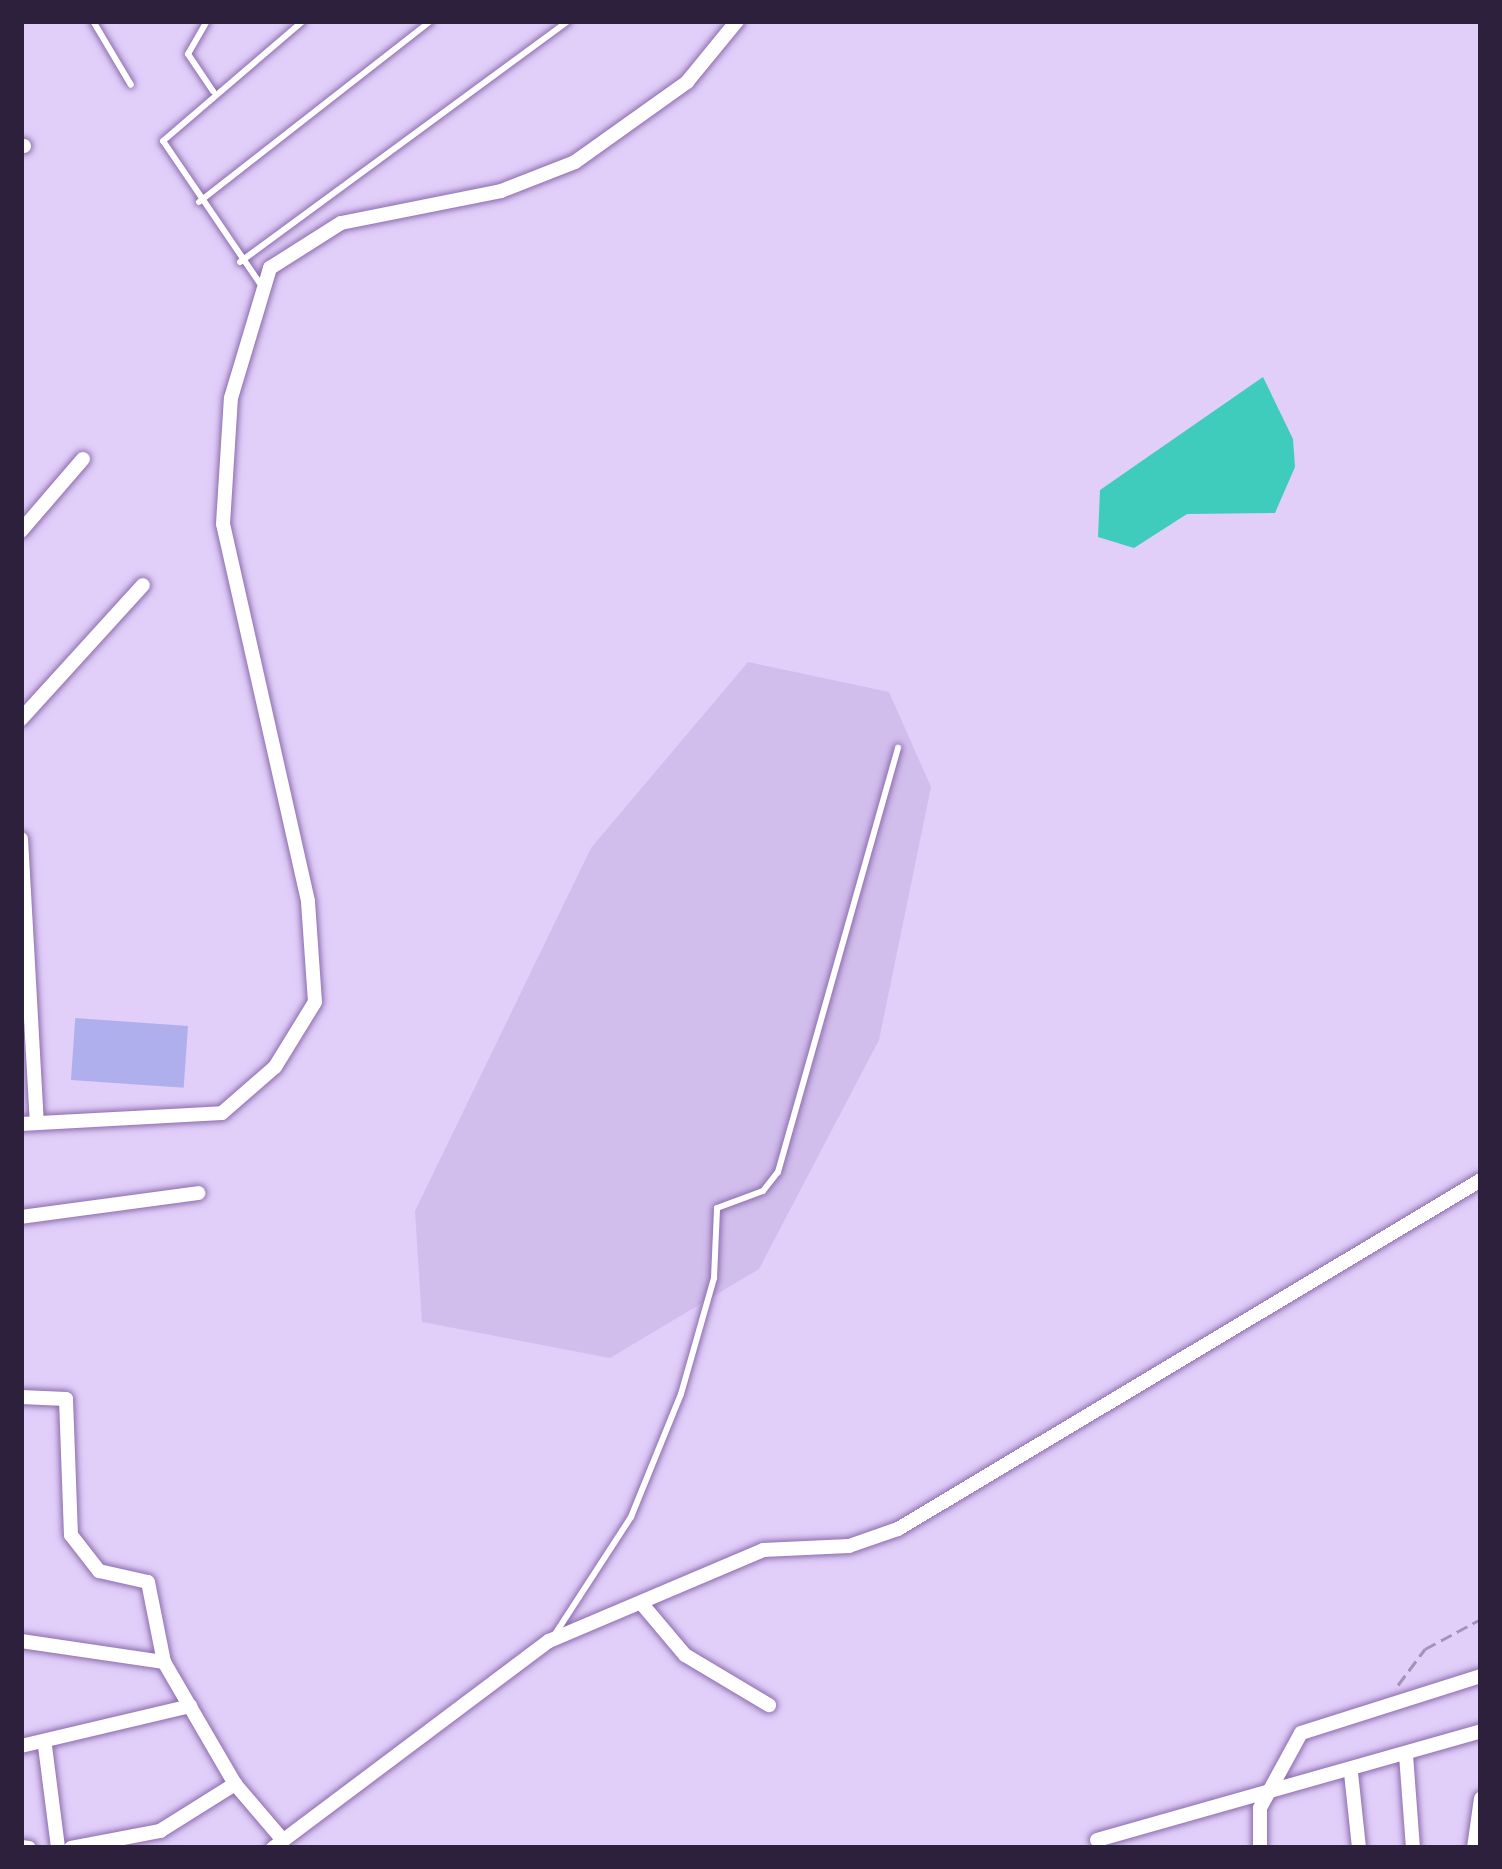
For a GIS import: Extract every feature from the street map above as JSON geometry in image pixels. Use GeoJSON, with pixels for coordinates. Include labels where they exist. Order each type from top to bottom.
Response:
{"type":"FeatureCollection","features":[{"type":"Feature","properties":{"kind":"street"},"geometry":{"type":"LineString","coordinates":[[21,839],[29,1124],[222,1113],[275,1066],[315,1001],[308,901],[223,524],[231,398],[261,285],[306,236],[574,162],[687,82],[737,21]]}},
{"type":"Feature","properties":{"kind":"street"},"geometry":{"type":"LineString","coordinates":[[21,531],[83,459]]}},
{"type":"Feature","properties":{"kind":"street"},"geometry":{"type":"LineString","coordinates":[[21,719],[143,585]]}},
{"type":"Feature","properties":{"kind":"street"},"geometry":{"type":"LineString","coordinates":[[21,1397],[66,1399],[71,1535],[100,1571],[148,1582],[164,1662],[235,1784],[277,1843],[549,1641],[763,1550],[849,1546],[898,1528],[1481,1180]]}},
{"type":"Feature","properties":{"kind":"street"},"geometry":{"type":"LineString","coordinates":[[21,1217],[198,1192]]}},
{"type":"Feature","properties":{"kind":"street"},"geometry":{"type":"LineString","coordinates":[[642,1604],[685,1655],[769,1705]]}},
{"type":"Feature","properties":{"kind":"street"},"geometry":{"type":"LineString","coordinates":[[21,1641],[164,1662]]}},
{"type":"Feature","properties":{"kind":"street"},"geometry":{"type":"LineString","coordinates":[[1260,1848],[1265,1798],[1301,1733],[1481,1676]]}},
{"type":"Feature","properties":{"kind":"street"},"geometry":{"type":"LineString","coordinates":[[21,1746],[45,1746],[190,1706]]}},
{"type":"Feature","properties":{"kind":"street"},"geometry":{"type":"LineString","coordinates":[[1097,1840],[1265,1798],[1481,1731]]}},
{"type":"Feature","properties":{"kind":"street"},"geometry":{"type":"LineString","coordinates":[[45,1746],[58,1848]]}},
{"type":"Feature","properties":{"kind":"street"},"geometry":{"type":"LineString","coordinates":[[1406,1755],[1413,1848]]}},
{"type":"Feature","properties":{"kind":"street"},"geometry":{"type":"LineString","coordinates":[[1351,1773],[1359,1848]]}},
{"type":"Feature","properties":{"kind":"street"},"geometry":{"type":"LineString","coordinates":[[71,1848],[160,1832],[235,1784]]}},
{"type":"Feature","properties":{"kind":"street"},"geometry":{"type":"LineString","coordinates":[[1474,1848],[1481,1798]]}},
{"type":"Feature","properties":{"kind":"lane"},"geometry":{"type":"LineString","coordinates":[[93,21],[131,85]]}},
{"type":"Feature","properties":{"kind":"lane"},"geometry":{"type":"LineString","coordinates":[[207,21],[188,54],[213,92]]}},
{"type":"Feature","properties":{"kind":"lane"},"geometry":{"type":"LineString","coordinates":[[261,285],[199,202],[164,141],[213,92],[304,21]]}},
{"type":"Feature","properties":{"kind":"lane"},"geometry":{"type":"LineString","coordinates":[[199,202],[431,21]]}},
{"type":"Feature","properties":{"kind":"lane"},"geometry":{"type":"LineString","coordinates":[[240,262],[556,24],[568,21]]}},
{"type":"Feature","properties":{"kind":"lane"},"geometry":{"type":"LineString","coordinates":[[549,1641],[631,1517],[681,1394],[714,1278],[717,1208],[764,1192],[778,1172],[898,748]]}},
{"type":"Feature","properties":{"kind":"path"},"geometry":{"type":"LineString","coordinates":[[1383,1707],[1425,1649],[1481,1619]]}},
{"type":"Feature","properties":{"kind":"shaded area"},"geometry":{"type":"Polygon","coordinates":[[[1263,377],[1293,439],[1295,467],[1275,513],[1187,514],[1134,548],[1098,537],[1100,490],[1263,377]]]}},
{"type":"Feature","properties":{"kind":"shaded area"},"geometry":{"type":"Polygon","coordinates":[[[748,662],[889,692],[931,787],[879,1040],[759,1269],[610,1358],[422,1322],[415,1211],[591,848],[748,662]]]}},
{"type":"Feature","properties":{"kind":"building"},"geometry":{"type":"Polygon","coordinates":[[[75,1018],[188,1026],[184,1088],[71,1080],[75,1018]]]}}]}
